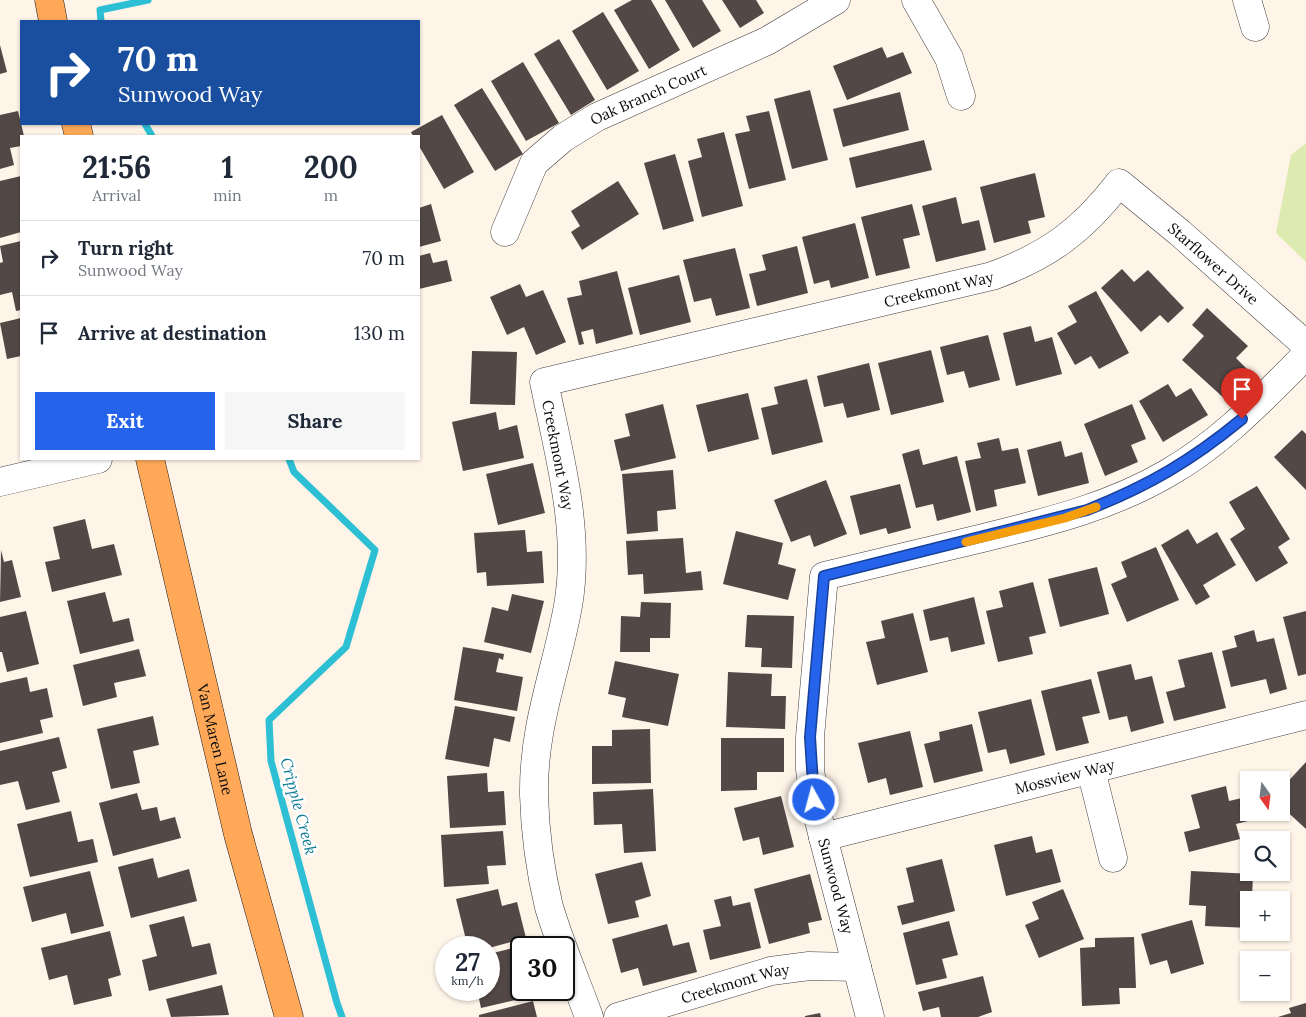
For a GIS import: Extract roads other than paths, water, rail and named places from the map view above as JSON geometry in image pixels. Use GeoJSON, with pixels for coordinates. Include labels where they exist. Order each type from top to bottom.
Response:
{"type":"FeatureCollection","features":[{"type":"Feature","properties":{"kind":"main road"},"geometry":{"type":"LineString","coordinates":[[49,0],[54,20]]}},
{"type":"Feature","properties":{"kind":"main road","name":"Van Maren Lane"},"geometry":{"type":"LineString","coordinates":[[150,460],[238,834],[289,1017]]}},
{"type":"Feature","properties":{"kind":"street","name":"Oak Branch Court"},"geometry":{"type":"LineString","coordinates":[[505,232],[534,162],[563,138],[597,118],[768,41],[836,0]]}},
{"type":"Feature","properties":{"kind":"street"},"geometry":{"type":"LineString","coordinates":[[916,0],[949,58],[961,96]]}},
{"type":"Feature","properties":{"kind":"street"},"geometry":{"type":"LineString","coordinates":[[1246,0],[1255,27]]}},
{"type":"Feature","properties":{"kind":"street","name":"Starflower Drive"},"geometry":{"type":"LineString","coordinates":[[1119,183],[1180,233],[1306,345]]}},
{"type":"Feature","properties":{"kind":"street","name":"Creekmont Way"},"geometry":{"type":"LineString","coordinates":[[589,1017],[550,908],[537,839],[534,794],[536,748],[543,704],[568,606],[572,569],[567,495],[544,382],[992,276],[1022,265],[1050,250],[1076,231],[1099,209],[1119,183]]}},
{"type":"Feature","properties":{"kind":"street","name":"Sunwood Way"},"geometry":{"type":"LineString","coordinates":[[870,1017],[814,800],[810,737],[824,576],[1065,518],[1129,494],[1169,473],[1207,448],[1242,419],[1306,355]]}},
{"type":"Feature","properties":{"kind":"street"},"geometry":{"type":"LineString","coordinates":[[0,482],[94,460]]}},
{"type":"Feature","properties":{"kind":"street","name":"Mossview Way"},"geometry":{"type":"LineString","coordinates":[[823,838],[1306,715]]}},
{"type":"Feature","properties":{"kind":"street"},"geometry":{"type":"LineString","coordinates":[[1091,770],[1113,858]]}},
{"type":"Feature","properties":{"kind":"street","name":"Creekmont Way"},"geometry":{"type":"LineString","coordinates":[[618,1017],[771,971],[809,966],[857,967]]}},
{"type":"Feature","properties":{"kind":"waterway","name":"Cripple Creek"},"geometry":{"type":"LineString","coordinates":[[101,20],[100,10],[148,0]]}},
{"type":"Feature","properties":{"kind":"waterway","name":"Cripple Creek"},"geometry":{"type":"LineString","coordinates":[[146,125],[151,135]]}},
{"type":"Feature","properties":{"kind":"waterway","name":"Cripple Creek"},"geometry":{"type":"LineString","coordinates":[[289,460],[294,472],[375,550],[346,647],[269,720],[271,761],[342,1017]]}}]}
